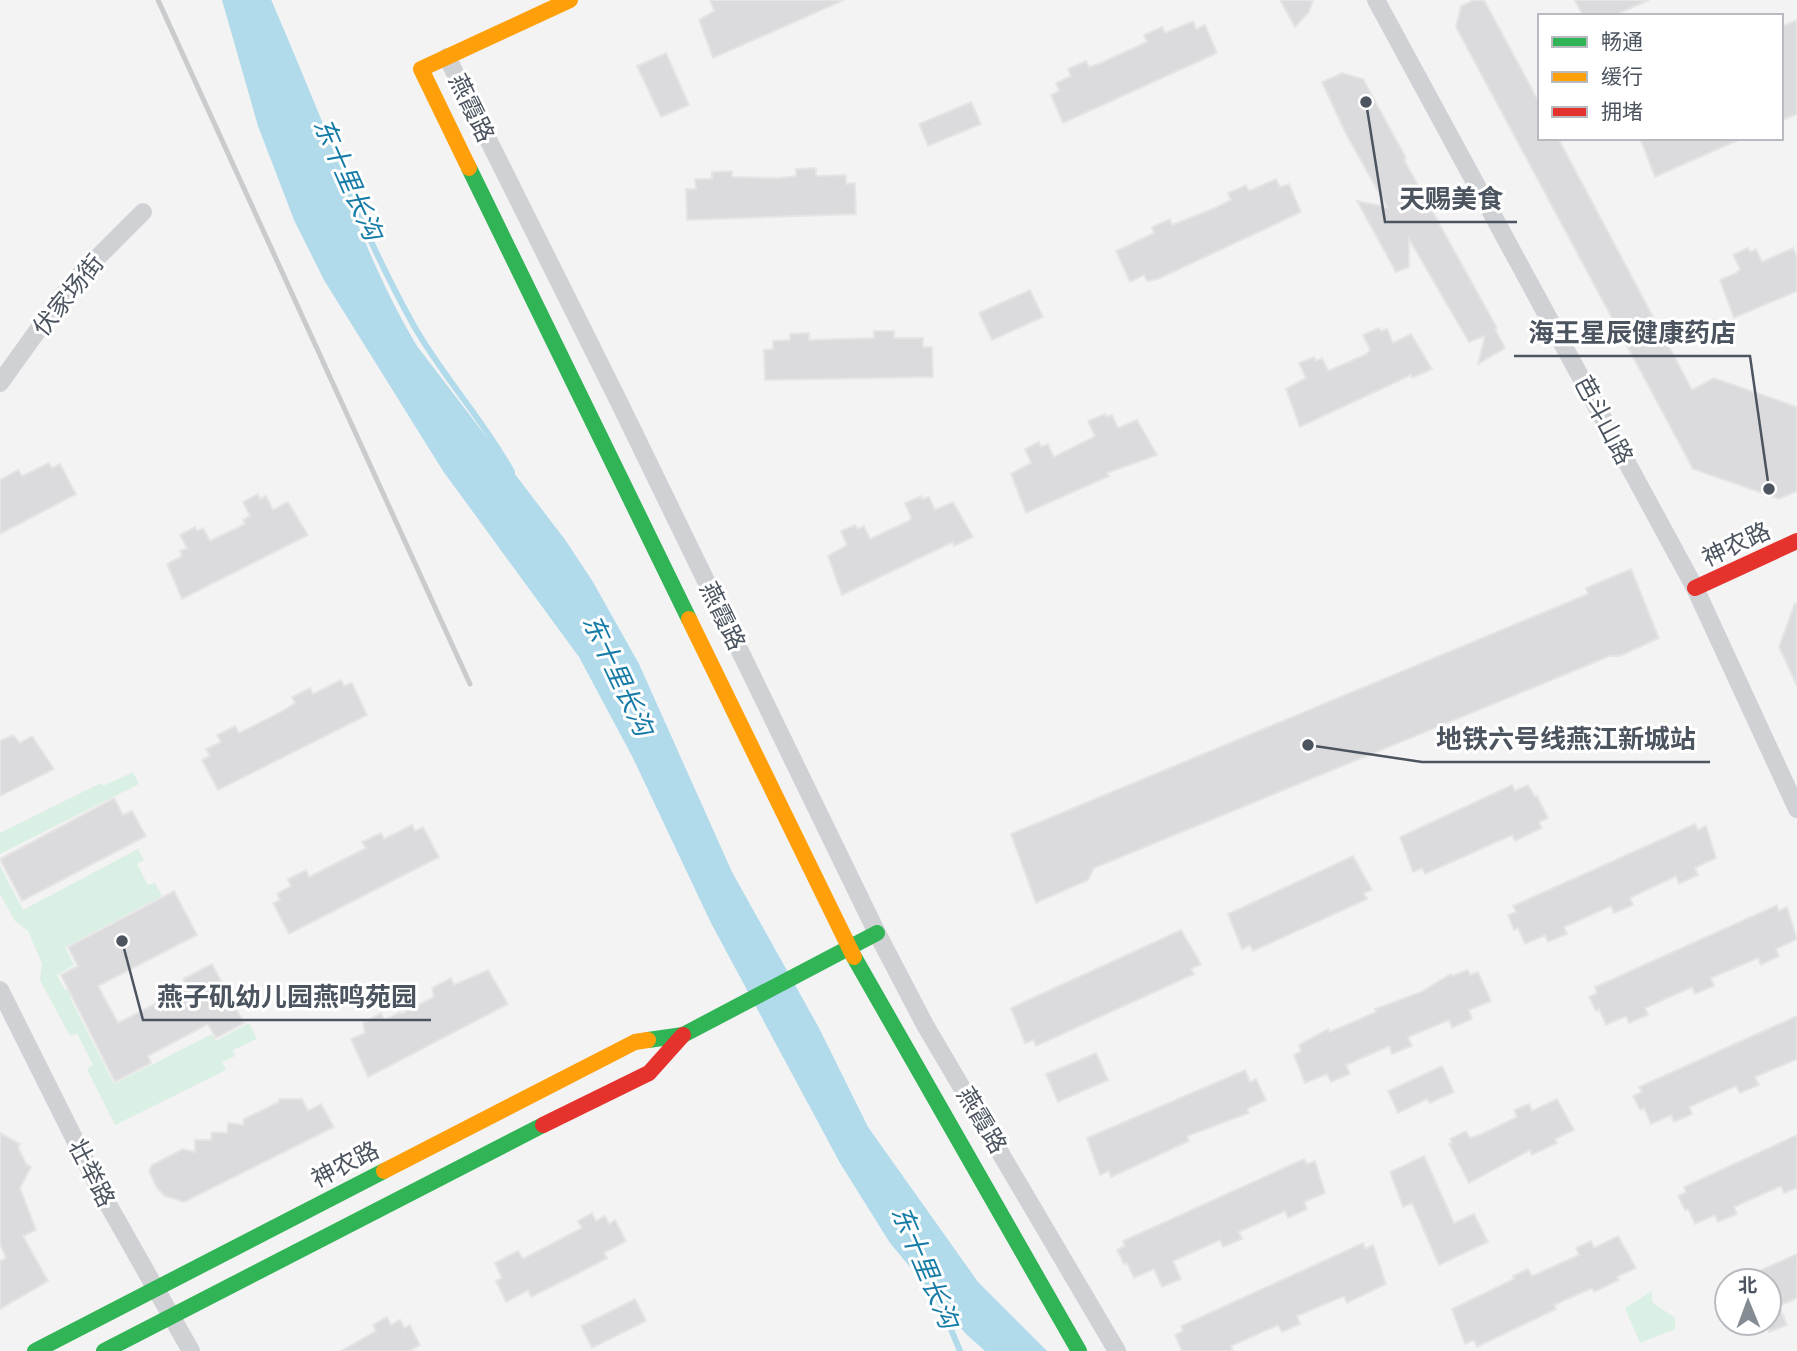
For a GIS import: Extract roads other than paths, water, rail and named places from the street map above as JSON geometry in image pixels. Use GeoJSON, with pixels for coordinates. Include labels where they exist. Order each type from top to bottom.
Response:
{"type":"FeatureCollection","features":[{"type":"Feature","properties":{"kind":"street"},"geometry":{"type":"LineString","coordinates":[[447,57],[570,0]]}},
{"type":"Feature","properties":{"kind":"street","name":"芭斗山路"},"geometry":{"type":"LineString","coordinates":[[1377,0],[1695,588],[1797,809]]}},
{"type":"Feature","properties":{"kind":"street","name":"燕霞路"},"geometry":{"type":"LineString","coordinates":[[1079,1351],[849,947],[421,69],[447,57],[877,933],[925,1025],[1116,1351]]}},
{"type":"Feature","properties":{"kind":"street","name":"伏家场街"},"geometry":{"type":"LineString","coordinates":[[0,383],[71,284],[143,212]]}},
{"type":"Feature","properties":{"kind":"street","name":"神农路"},"geometry":{"type":"LineString","coordinates":[[1695,588],[1797,541]]}},
{"type":"Feature","properties":{"kind":"street","name":"神农路"},"geometry":{"type":"LineString","coordinates":[[35,1351],[635,1042],[683,1035],[877,933]]}},
{"type":"Feature","properties":{"kind":"street","name":"壮举路"},"geometry":{"type":"LineString","coordinates":[[0,990],[97,1183],[191,1351]]}},
{"type":"Feature","properties":{"kind":"street","name":"神农路"},"geometry":{"type":"LineString","coordinates":[[104,1351],[649,1073],[683,1035]]}},
{"type":"Feature","properties":{"kind":"water"},"geometry":{"type":"Polygon","coordinates":[[[222,0],[269,0],[370,253],[417,346],[566,541],[593,582],[639,664],[732,872],[819,1028],[868,1127],[978,1282],[1047,1351],[985,1351],[966,1334],[890,1243],[840,1163],[711,923],[632,756],[579,657],[443,471],[324,280],[294,220],[258,126],[222,0]]]}},
{"type":"Feature","properties":{"kind":"waterway","name":"东十里长沟"},"geometry":{"type":"LineString","coordinates":[[268,0],[355,207],[394,288],[425,345],[489,434],[512,472]]}},
{"type":"Feature","properties":{"kind":"waterway","name":"东十里长沟"},"geometry":{"type":"LineString","coordinates":[[938,1298],[960,1351]]}},
{"type":"Feature","properties":{"kind":"railway"},"geometry":{"type":"LineString","coordinates":[[158,0],[470,684]]}},
{"type":"Feature","properties":{"kind":"place","name":"天赐美食"},"geometry":{"type":"Point","coordinates":[1366,102]}},
{"type":"Feature","properties":{"kind":"place","name":"海王星辰健康药店"},"geometry":{"type":"Point","coordinates":[1769,489]}},
{"type":"Feature","properties":{"kind":"place","name":"地铁六号线燕江新城站"},"geometry":{"type":"Point","coordinates":[1308,745]}},
{"type":"Feature","properties":{"kind":"place","name":"燕子矶幼儿园燕鸣苑园"},"geometry":{"type":"Point","coordinates":[122,941]}}]}
